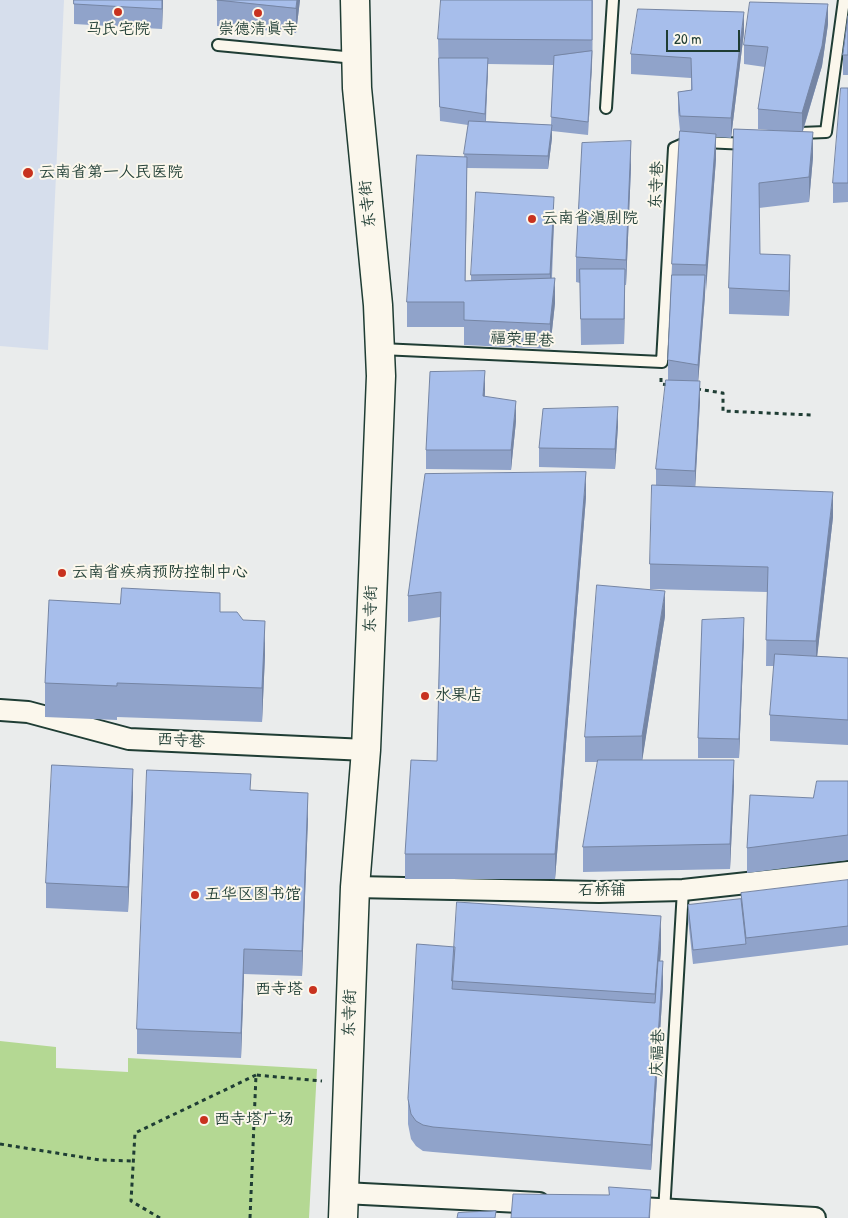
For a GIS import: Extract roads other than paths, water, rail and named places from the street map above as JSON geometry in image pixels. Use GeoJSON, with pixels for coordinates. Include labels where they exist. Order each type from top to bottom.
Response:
{"type":"FeatureCollection","features":[{"type":"Feature","properties":{"kind":"street","name":"东寺街"},"geometry":{"type":"LineString","coordinates":[[344,1206],[355,887],[366,750],[381,376],[378,305],[357,88],[355,0]]}},
{"type":"Feature","properties":{"kind":"street","name":"西寺巷"},"geometry":{"type":"LineString","coordinates":[[0,710],[28,712],[129,739],[366,750]]}},
{"type":"Feature","properties":{"kind":"street","name":"石桥铺"},"geometry":{"type":"LineString","coordinates":[[355,887],[599,892],[683,890],[848,872]]}},
{"type":"Feature","properties":{"kind":"street"},"geometry":{"type":"LineString","coordinates":[[344,1206],[557,1204]]}},
{"type":"Feature","properties":{"kind":"street"},"geometry":{"type":"LineString","coordinates":[[606,1207],[664,1214],[815,1218]]}},
{"type":"Feature","properties":{"kind":"lane"},"geometry":{"type":"LineString","coordinates":[[606,108],[613,0]]}},
{"type":"Feature","properties":{"kind":"lane"},"geometry":{"type":"LineString","coordinates":[[794,134],[826,132],[844,0]]}},
{"type":"Feature","properties":{"kind":"lane"},"geometry":{"type":"LineString","coordinates":[[218,45],[356,59]]}},
{"type":"Feature","properties":{"kind":"lane","name":"东寺巷"},"geometry":{"type":"LineString","coordinates":[[662,362],[674,148],[690,141],[742,145],[759,141]]}},
{"type":"Feature","properties":{"kind":"lane","name":"福荣里巷"},"geometry":{"type":"LineString","coordinates":[[380,348],[662,362]]}},
{"type":"Feature","properties":{"kind":"lane","name":"庆福巷"},"geometry":{"type":"LineString","coordinates":[[664,1214],[683,890]]}},
{"type":"Feature","properties":{"kind":"place","name":"马氏宅院"},"geometry":{"type":"Point","coordinates":[118,12]}},
{"type":"Feature","properties":{"kind":"place","name":"崇德清真寺"},"geometry":{"type":"Point","coordinates":[258,13]}},
{"type":"Feature","properties":{"kind":"place","name":"云南省第一人民医院"},"geometry":{"type":"Point","coordinates":[28,173]}},
{"type":"Feature","properties":{"kind":"place","name":"云南省滇剧院"},"geometry":{"type":"Point","coordinates":[532,219]}},
{"type":"Feature","properties":{"kind":"place","name":"云南省疾病预防控制中心"},"geometry":{"type":"Point","coordinates":[62,573]}},
{"type":"Feature","properties":{"kind":"place","name":"水果店"},"geometry":{"type":"Point","coordinates":[425,696]}},
{"type":"Feature","properties":{"kind":"place","name":"五华区图书馆"},"geometry":{"type":"Point","coordinates":[195,895]}},
{"type":"Feature","properties":{"kind":"place","name":"西寺塔"},"geometry":{"type":"Point","coordinates":[313,990]}},
{"type":"Feature","properties":{"kind":"place","name":"西寺塔广场"},"geometry":{"type":"Point","coordinates":[204,1120]}}]}
